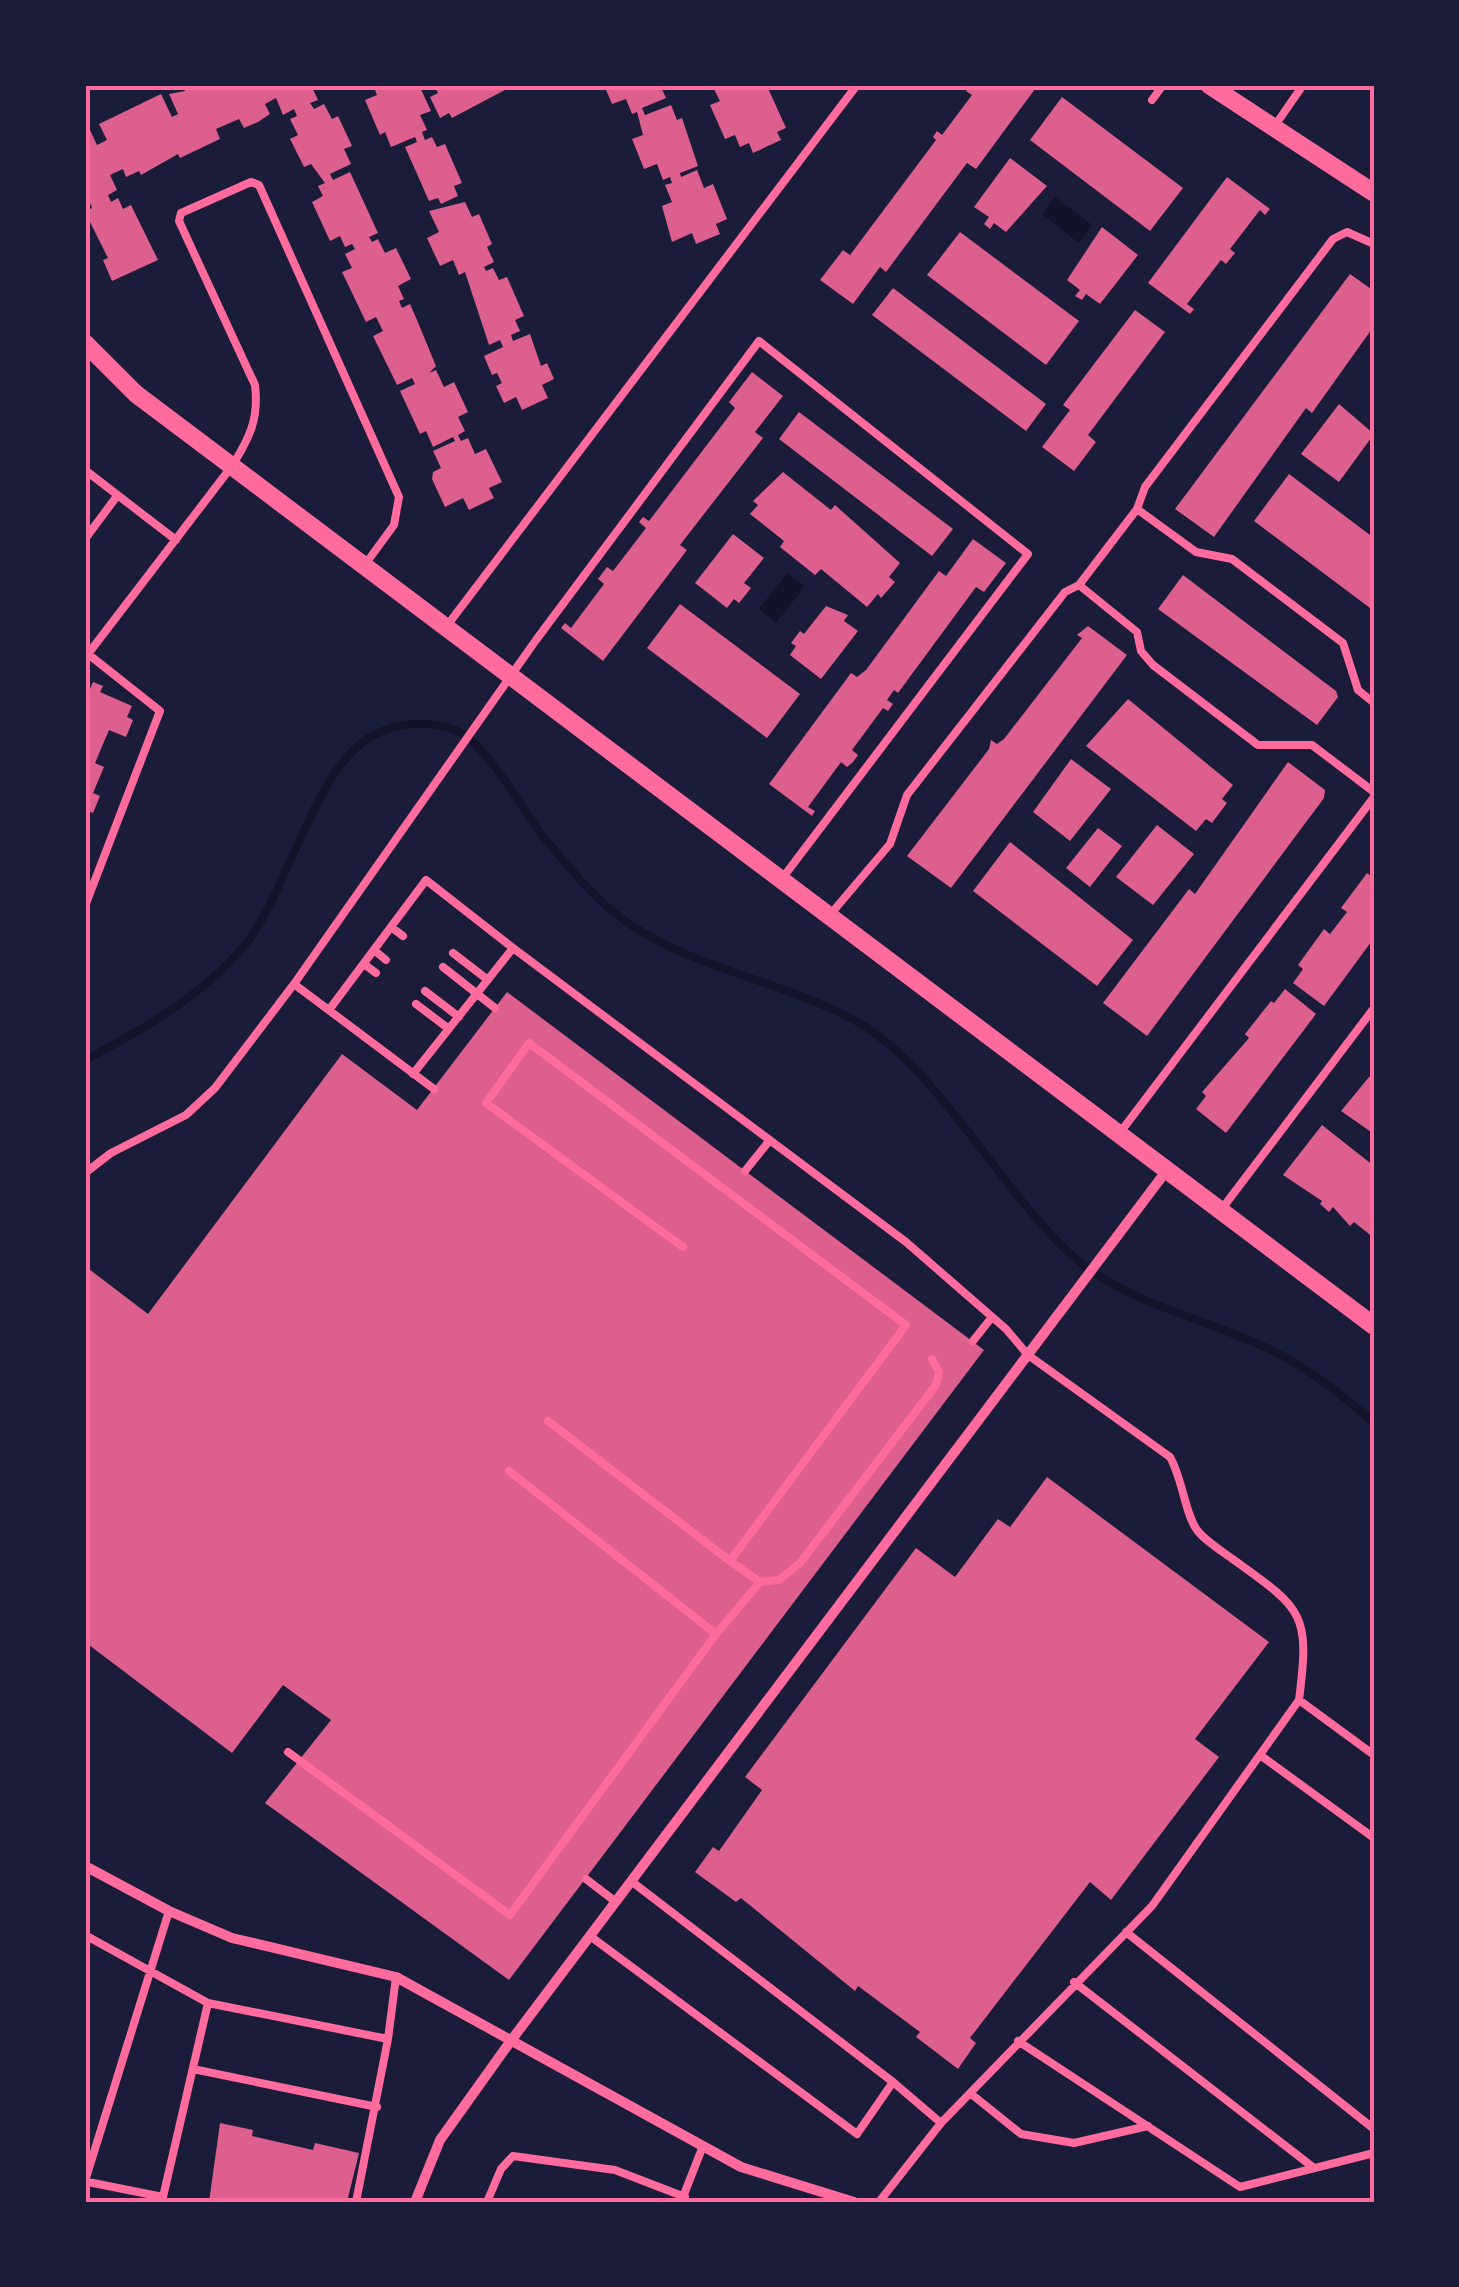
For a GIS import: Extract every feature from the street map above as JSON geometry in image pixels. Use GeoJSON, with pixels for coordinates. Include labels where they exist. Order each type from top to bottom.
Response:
{"type":"FeatureCollection","features":[{"type":"Feature","properties":{"kind":"street"},"geometry":{"type":"LineString","coordinates":[[1210,85],[1374,194]]}},
{"type":"Feature","properties":{"kind":"street"},"geometry":{"type":"LineString","coordinates":[[85,344],[136,394],[1374,1326]]}},
{"type":"Feature","properties":{"kind":"street"},"geometry":{"type":"LineString","coordinates":[[414,2202],[440,2140],[510,2042],[1167,1170]]}},
{"type":"Feature","properties":{"kind":"street"},"geometry":{"type":"LineString","coordinates":[[85,1866],[169,1912],[232,1938],[396,1977],[741,2167],[854,2202]]}},
{"type":"Feature","properties":{"kind":"lane"},"geometry":{"type":"LineString","coordinates":[[446,627],[857,85]]}},
{"type":"Feature","properties":{"kind":"lane"},"geometry":{"type":"LineString","coordinates":[[1152,100],[1163,85]]}},
{"type":"Feature","properties":{"kind":"lane"},"geometry":{"type":"LineString","coordinates":[[1274,128],[1303,85]]}},
{"type":"Feature","properties":{"kind":"lane"},"geometry":{"type":"LineString","coordinates":[[85,906],[160,711],[87,654],[232,466],[252,433],[258,411],[255,385],[179,221],[180,213],[251,182],[259,185],[399,497],[394,526],[364,566]]}},
{"type":"Feature","properties":{"kind":"lane"},"geometry":{"type":"LineString","coordinates":[[829,916],[890,844],[907,795],[1065,592],[1079,585],[1137,509],[1144,488],[1333,239],[1348,232],[1374,244]]}},
{"type":"Feature","properties":{"kind":"lane"},"geometry":{"type":"LineString","coordinates":[[85,1173],[111,1153],[186,1115],[215,1088],[759,340],[1028,554],[781,880]]}},
{"type":"Feature","properties":{"kind":"lane"},"geometry":{"type":"LineString","coordinates":[[85,470],[176,540]]}},
{"type":"Feature","properties":{"kind":"lane"},"geometry":{"type":"LineString","coordinates":[[85,539],[116,496]]}},
{"type":"Feature","properties":{"kind":"lane"},"geometry":{"type":"LineString","coordinates":[[1137,509],[1196,552],[1232,560],[1342,643],[1358,690],[1374,703]]}},
{"type":"Feature","properties":{"kind":"lane"},"geometry":{"type":"LineString","coordinates":[[1079,585],[1137,632],[1141,651],[1153,665],[1258,745],[1312,745],[1374,795],[1119,1134]]}},
{"type":"Feature","properties":{"kind":"lane"},"geometry":{"type":"LineString","coordinates":[[330,1010],[426,880],[906,1242],[992,1316],[1028,1354],[1170,1457],[1184,1480],[1196,1530],[1278,1590],[1300,1616],[1306,1642],[1298,1700],[1152,1906],[970,2092],[879,2202]]}},
{"type":"Feature","properties":{"kind":"lane"},"geometry":{"type":"LineString","coordinates":[[401,914],[413,922]]}},
{"type":"Feature","properties":{"kind":"lane"},"geometry":{"type":"LineString","coordinates":[[391,927],[403,936]]}},
{"type":"Feature","properties":{"kind":"lane"},"geometry":{"type":"LineString","coordinates":[[413,1074],[513,948]]}},
{"type":"Feature","properties":{"kind":"lane"},"geometry":{"type":"LineString","coordinates":[[374,950],[386,960]]}},
{"type":"Feature","properties":{"kind":"lane"},"geometry":{"type":"LineString","coordinates":[[453,953],[488,980]]}},
{"type":"Feature","properties":{"kind":"lane"},"geometry":{"type":"LineString","coordinates":[[364,964],[376,973]]}},
{"type":"Feature","properties":{"kind":"lane"},"geometry":{"type":"LineString","coordinates":[[442,967],[495,1008]]}},
{"type":"Feature","properties":{"kind":"lane"},"geometry":{"type":"LineString","coordinates":[[294,984],[434,1089]]}},
{"type":"Feature","properties":{"kind":"lane"},"geometry":{"type":"LineString","coordinates":[[425,991],[459,1017]]}},
{"type":"Feature","properties":{"kind":"lane"},"geometry":{"type":"LineString","coordinates":[[416,1004],[449,1029]]}},
{"type":"Feature","properties":{"kind":"lane"},"geometry":{"type":"LineString","coordinates":[[1221,1210],[1374,1008]]}},
{"type":"Feature","properties":{"kind":"lane"},"geometry":{"type":"LineString","coordinates":[[683,1247],[486,1102],[529,1043],[906,1325],[730,1561]]}},
{"type":"Feature","properties":{"kind":"lane"},"geometry":{"type":"LineString","coordinates":[[745,1170],[770,1140]]}},
{"type":"Feature","properties":{"kind":"lane"},"geometry":{"type":"LineString","coordinates":[[973,1341],[992,1316]]}},
{"type":"Feature","properties":{"kind":"lane"},"geometry":{"type":"LineString","coordinates":[[548,1420],[760,1582],[778,1580],[800,1563],[936,1384],[939,1372],[932,1359]]}},
{"type":"Feature","properties":{"kind":"lane"},"geometry":{"type":"LineString","coordinates":[[509,1472],[716,1634]]}},
{"type":"Feature","properties":{"kind":"lane"},"geometry":{"type":"LineString","coordinates":[[288,1752],[510,1915],[716,1634],[760,1582]]}},
{"type":"Feature","properties":{"kind":"lane"},"geometry":{"type":"LineString","coordinates":[[1298,1700],[1374,1755]]}},
{"type":"Feature","properties":{"kind":"lane"},"geometry":{"type":"LineString","coordinates":[[1260,1755],[1374,1838]]}},
{"type":"Feature","properties":{"kind":"lane"},"geometry":{"type":"LineString","coordinates":[[586,1878],[616,1902]]}},
{"type":"Feature","properties":{"kind":"lane"},"geometry":{"type":"LineString","coordinates":[[631,1881],[894,2082],[941,2124]]}},
{"type":"Feature","properties":{"kind":"lane"},"geometry":{"type":"LineString","coordinates":[[169,1912],[147,1973],[87,2182],[165,2199],[208,2002]]}},
{"type":"Feature","properties":{"kind":"lane"},"geometry":{"type":"LineString","coordinates":[[1126,1932],[1374,2129]]}},
{"type":"Feature","properties":{"kind":"lane"},"geometry":{"type":"LineString","coordinates":[[85,1935],[147,1973],[208,2002],[388,2038]]}},
{"type":"Feature","properties":{"kind":"lane"},"geometry":{"type":"LineString","coordinates":[[590,1936],[856,2134],[894,2082]]}},
{"type":"Feature","properties":{"kind":"lane"},"geometry":{"type":"LineString","coordinates":[[356,2202],[377,2107],[396,1977]]}},
{"type":"Feature","properties":{"kind":"lane"},"geometry":{"type":"LineString","coordinates":[[1074,1982],[1314,2168]]}},
{"type":"Feature","properties":{"kind":"lane"},"geometry":{"type":"LineString","coordinates":[[1018,2041],[1240,2186],[1374,2153]]}},
{"type":"Feature","properties":{"kind":"lane"},"geometry":{"type":"LineString","coordinates":[[193,2069],[377,2107]]}},
{"type":"Feature","properties":{"kind":"lane"},"geometry":{"type":"LineString","coordinates":[[970,2092],[1021,2134],[1074,2143],[1148,2126]]}},
{"type":"Feature","properties":{"kind":"lane"},"geometry":{"type":"LineString","coordinates":[[487,2202],[502,2169],[513,2156],[615,2170],[683,2200],[703,2146]]}},
{"type":"Feature","properties":{"kind":"shaded area"},"geometry":{"type":"Polygon","coordinates":[[[1055,197],[1092,225],[1079,243],[1042,214],[1055,197]]]}},
{"type":"Feature","properties":{"kind":"shaded area"},"geometry":{"type":"Polygon","coordinates":[[[787,573],[805,586],[776,623],[759,609],[787,573]]]}},
{"type":"Feature","properties":{"kind":"building"},"geometry":{"type":"Polygon","coordinates":[[[182,85],[197,85],[199,89],[208,85],[311,85],[318,100],[310,103],[314,109],[324,104],[332,119],[338,116],[352,146],[344,149],[351,164],[330,174],[333,180],[350,172],[378,233],[369,237],[372,242],[378,239],[385,253],[396,248],[411,279],[398,286],[404,299],[399,301],[402,308],[410,304],[417,320],[436,366],[429,373],[436,370],[444,387],[454,382],[468,412],[458,417],[465,431],[458,435],[461,441],[468,438],[475,454],[486,449],[502,482],[489,488],[494,498],[469,510],[463,498],[445,507],[432,479],[433,472],[441,468],[433,451],[455,441],[453,437],[433,447],[426,431],[420,434],[400,391],[415,384],[412,378],[397,385],[373,336],[383,331],[376,317],[366,322],[342,272],[352,268],[345,254],[355,249],[352,244],[345,247],[340,236],[330,241],[312,202],[323,196],[318,186],[325,183],[311,164],[304,167],[290,139],[298,135],[290,119],[297,116],[294,109],[283,115],[276,98],[265,104],[270,114],[258,122],[244,128],[239,119],[216,129],[220,139],[180,158],[178,154],[141,175],[139,171],[126,177],[123,169],[110,175],[117,190],[108,195],[111,202],[118,198],[123,209],[131,205],[158,260],[112,281],[103,260],[108,258],[85,212],[92,208],[90,203],[85,205],[85,133],[90,130],[97,145],[107,140],[99,124],[161,94],[172,117],[178,114],[169,94],[185,91],[182,85]]]}},
{"type":"Feature","properties":{"kind":"building"},"geometry":{"type":"Polygon","coordinates":[[[373,85],[419,85],[431,111],[420,115],[427,130],[422,132],[425,140],[432,137],[437,147],[445,144],[462,183],[454,186],[458,196],[441,204],[438,198],[429,201],[405,147],[417,142],[415,137],[391,147],[385,132],[380,135],[365,100],[377,95],[373,85]]]}},
{"type":"Feature","properties":{"kind":"building"},"geometry":{"type":"Polygon","coordinates":[[[434,85],[514,85],[452,118],[449,113],[440,118],[430,97],[438,93],[434,85]]]}},
{"type":"Feature","properties":{"kind":"building"},"geometry":{"type":"Polygon","coordinates":[[[604,85],[660,85],[666,98],[642,108],[645,115],[671,105],[677,120],[682,118],[698,166],[680,173],[681,177],[697,170],[704,188],[713,184],[727,219],[716,224],[720,234],[696,244],[692,233],[672,242],[662,206],[672,202],[665,185],[672,183],[670,177],[663,180],[657,164],[644,169],[632,139],[643,135],[637,112],[632,114],[626,99],[612,104],[604,85]]]}},
{"type":"Feature","properties":{"kind":"building"},"geometry":{"type":"Polygon","coordinates":[[[705,85],[757,85],[759,89],[767,86],[786,128],[777,132],[781,140],[753,153],[749,143],[740,147],[735,135],[725,139],[710,105],[720,101],[713,87],[707,89],[705,85]]]}},
{"type":"Feature","properties":{"kind":"building"},"geometry":{"type":"Polygon","coordinates":[[[971,85],[1038,85],[976,169],[967,163],[886,272],[880,267],[853,304],[820,280],[843,250],[850,255],[936,140],[933,137],[937,131],[942,135],[972,95],[966,91],[971,85]]]}},
{"type":"Feature","properties":{"kind":"building"},"geometry":{"type":"Polygon","coordinates":[[[1062,97],[1183,188],[1150,231],[1030,140],[1062,97]]]}},
{"type":"Feature","properties":{"kind":"building"},"geometry":{"type":"Polygon","coordinates":[[[1010,158],[1047,186],[1006,232],[994,223],[990,229],[984,224],[989,217],[974,207],[1010,158]]]}},
{"type":"Feature","properties":{"kind":"building"},"geometry":{"type":"Polygon","coordinates":[[[1227,177],[1270,209],[1265,215],[1260,210],[1230,249],[1235,253],[1226,264],[1221,260],[1187,304],[1194,309],[1190,314],[1148,283],[1227,177]]]}},
{"type":"Feature","properties":{"kind":"building"},"geometry":{"type":"Polygon","coordinates":[[[465,202],[472,217],[479,214],[492,244],[487,247],[494,262],[484,267],[486,271],[493,268],[499,280],[507,277],[524,316],[515,320],[520,331],[511,335],[513,341],[530,334],[541,366],[547,363],[554,379],[542,385],[548,398],[522,410],[516,397],[504,403],[496,386],[502,383],[497,373],[492,375],[484,356],[503,347],[500,340],[489,345],[465,272],[459,275],[453,260],[440,266],[427,238],[439,232],[429,211],[465,202]]]}},
{"type":"Feature","properties":{"kind":"building"},"geometry":{"type":"Polygon","coordinates":[[[1102,227],[1138,255],[1100,304],[1086,294],[1082,300],[1075,296],[1080,290],[1067,280],[1102,227]]]}},
{"type":"Feature","properties":{"kind":"building"},"geometry":{"type":"Polygon","coordinates":[[[960,232],[1079,321],[1046,365],[927,275],[960,232]]]}},
{"type":"Feature","properties":{"kind":"building"},"geometry":{"type":"Polygon","coordinates":[[[1350,274],[1374,291],[1374,326],[1312,413],[1306,408],[1214,537],[1175,509],[1350,274]]]}},
{"type":"Feature","properties":{"kind":"building"},"geometry":{"type":"Polygon","coordinates":[[[893,288],[1046,404],[1026,431],[872,315],[893,288]]]}},
{"type":"Feature","properties":{"kind":"building"},"geometry":{"type":"Polygon","coordinates":[[[1135,310],[1165,332],[1088,435],[1096,442],[1074,471],[1042,447],[1070,410],[1063,405],[1135,310]]]}},
{"type":"Feature","properties":{"kind":"building"},"geometry":{"type":"Polygon","coordinates":[[[752,372],[783,396],[755,432],[763,438],[680,545],[687,550],[603,661],[561,628],[565,623],[571,628],[604,584],[598,579],[607,567],[613,571],[646,528],[639,522],[643,517],[649,521],[735,408],[729,402],[752,372]]]}},
{"type":"Feature","properties":{"kind":"building"},"geometry":{"type":"Polygon","coordinates":[[[1339,404],[1374,434],[1339,482],[1301,454],[1339,404]]]}},
{"type":"Feature","properties":{"kind":"building"},"geometry":{"type":"Polygon","coordinates":[[[799,412],[953,529],[932,556],[779,439],[799,412]]]}},
{"type":"Feature","properties":{"kind":"building"},"geometry":{"type":"Polygon","coordinates":[[[783,472],[831,510],[835,505],[900,563],[889,577],[895,582],[881,598],[878,594],[867,607],[821,569],[815,575],[780,547],[784,541],[750,514],[758,505],[753,501],[783,472]]]}},
{"type":"Feature","properties":{"kind":"building"},"geometry":{"type":"Polygon","coordinates":[[[1289,474],[1374,538],[1374,611],[1254,521],[1289,474]]]}},
{"type":"Feature","properties":{"kind":"building"},"geometry":{"type":"Polygon","coordinates":[[[733,534],[764,558],[744,583],[751,588],[739,603],[734,599],[727,608],[695,583],[733,534]]]}},
{"type":"Feature","properties":{"kind":"building"},"geometry":{"type":"Polygon","coordinates":[[[973,539],[1006,563],[984,592],[976,587],[898,693],[894,690],[887,700],[893,704],[888,711],[883,708],[852,750],[858,755],[853,762],[847,767],[841,762],[808,807],[815,811],[812,816],[769,784],[851,673],[857,677],[866,670],[939,571],[946,576],[973,539]]]}},
{"type":"Feature","properties":{"kind":"building"},"geometry":{"type":"Polygon","coordinates":[[[1183,575],[1336,691],[1338,697],[1317,725],[1158,609],[1183,575]]]}},
{"type":"Feature","properties":{"kind":"building"},"geometry":{"type":"Polygon","coordinates":[[[680,604],[800,694],[767,738],[647,648],[680,604]]]}},
{"type":"Feature","properties":{"kind":"building"},"geometry":{"type":"Polygon","coordinates":[[[826,606],[848,615],[844,621],[858,631],[821,679],[790,655],[796,646],[791,643],[800,631],[804,634],[826,606]]]}},
{"type":"Feature","properties":{"kind":"building"},"geometry":{"type":"Polygon","coordinates":[[[1088,626],[1127,655],[951,888],[907,856],[989,749],[991,740],[997,744],[1004,739],[1082,638],[1077,635],[1088,626]]]}},
{"type":"Feature","properties":{"kind":"building"},"geometry":{"type":"Polygon","coordinates":[[[93,682],[103,686],[100,692],[132,706],[127,717],[133,720],[126,737],[109,730],[95,763],[104,767],[93,793],[100,796],[93,813],[85,810],[85,700],[93,682]]]}},
{"type":"Feature","properties":{"kind":"building"},"geometry":{"type":"Polygon","coordinates":[[[1128,699],[1233,785],[1222,799],[1227,803],[1212,823],[1206,819],[1196,831],[1086,746],[1128,699]]]}},
{"type":"Feature","properties":{"kind":"building"},"geometry":{"type":"Polygon","coordinates":[[[1071,759],[1111,789],[1070,841],[1033,812],[1071,759]]]}},
{"type":"Feature","properties":{"kind":"building"},"geometry":{"type":"Polygon","coordinates":[[[1288,762],[1325,790],[1324,798],[1147,1036],[1103,1003],[1189,889],[1195,894],[1288,762]]]}},
{"type":"Feature","properties":{"kind":"building"},"geometry":{"type":"Polygon","coordinates":[[[1157,825],[1194,854],[1153,905],[1116,877],[1157,825]]]}},
{"type":"Feature","properties":{"kind":"building"},"geometry":{"type":"Polygon","coordinates":[[[1098,828],[1122,846],[1090,887],[1066,868],[1098,828]]]}},
{"type":"Feature","properties":{"kind":"building"},"geometry":{"type":"Polygon","coordinates":[[[1010,842],[1133,940],[1097,986],[973,891],[1010,842]]]}},
{"type":"Feature","properties":{"kind":"building"},"geometry":{"type":"Polygon","coordinates":[[[1367,873],[1374,878],[1374,938],[1324,1006],[1293,983],[1303,969],[1298,965],[1324,929],[1330,934],[1347,912],[1341,908],[1367,873]]]}},
{"type":"Feature","properties":{"kind":"building"},"geometry":{"type":"Polygon","coordinates":[[[1285,989],[1316,1014],[1226,1133],[1196,1109],[1206,1096],[1202,1092],[1249,1038],[1245,1034],[1271,1001],[1274,1003],[1285,989]]]}},
{"type":"Feature","properties":{"kind":"building"},"geometry":{"type":"Polygon","coordinates":[[[507,992],[984,1350],[509,1980],[265,1803],[331,1720],[283,1685],[232,1753],[85,1642],[85,1266],[148,1314],[342,1054],[417,1110],[507,992]]]}},
{"type":"Feature","properties":{"kind":"building"},"geometry":{"type":"Polygon","coordinates":[[[1374,1071],[1374,1134],[1341,1111],[1374,1071]]]}},
{"type":"Feature","properties":{"kind":"building"},"geometry":{"type":"Polygon","coordinates":[[[1322,1125],[1374,1166],[1374,1238],[1354,1222],[1350,1226],[1333,1207],[1329,1212],[1320,1204],[1322,1201],[1283,1175],[1322,1125]]]}},
{"type":"Feature","properties":{"kind":"building"},"geometry":{"type":"Polygon","coordinates":[[[1047,1477],[1269,1642],[1195,1739],[1219,1757],[1111,1900],[1090,1882],[970,2038],[976,2043],[958,2069],[916,2037],[920,2032],[858,1986],[855,1991],[741,1898],[736,1902],[695,1872],[713,1847],[719,1851],[762,1790],[745,1777],[916,1548],[955,1577],[998,1519],[1010,1527],[1047,1477]]]}},
{"type":"Feature","properties":{"kind":"building"},"geometry":{"type":"Polygon","coordinates":[[[220,2123],[253,2130],[252,2136],[313,2150],[315,2143],[359,2153],[347,2202],[209,2202],[220,2123]]]}},
{"type":"Feature","properties":{"kind":"waterway"},"geometry":{"type":"LineString","coordinates":[[85,1060],[190,996],[244,946],[275,894],[320,797],[357,746],[398,726],[446,727],[479,748],[542,835],[612,911],[669,946],[824,1006],[884,1040],[913,1067],[1021,1200],[1075,1258],[1120,1288],[1284,1356],[1324,1382],[1374,1423]]}}]}
